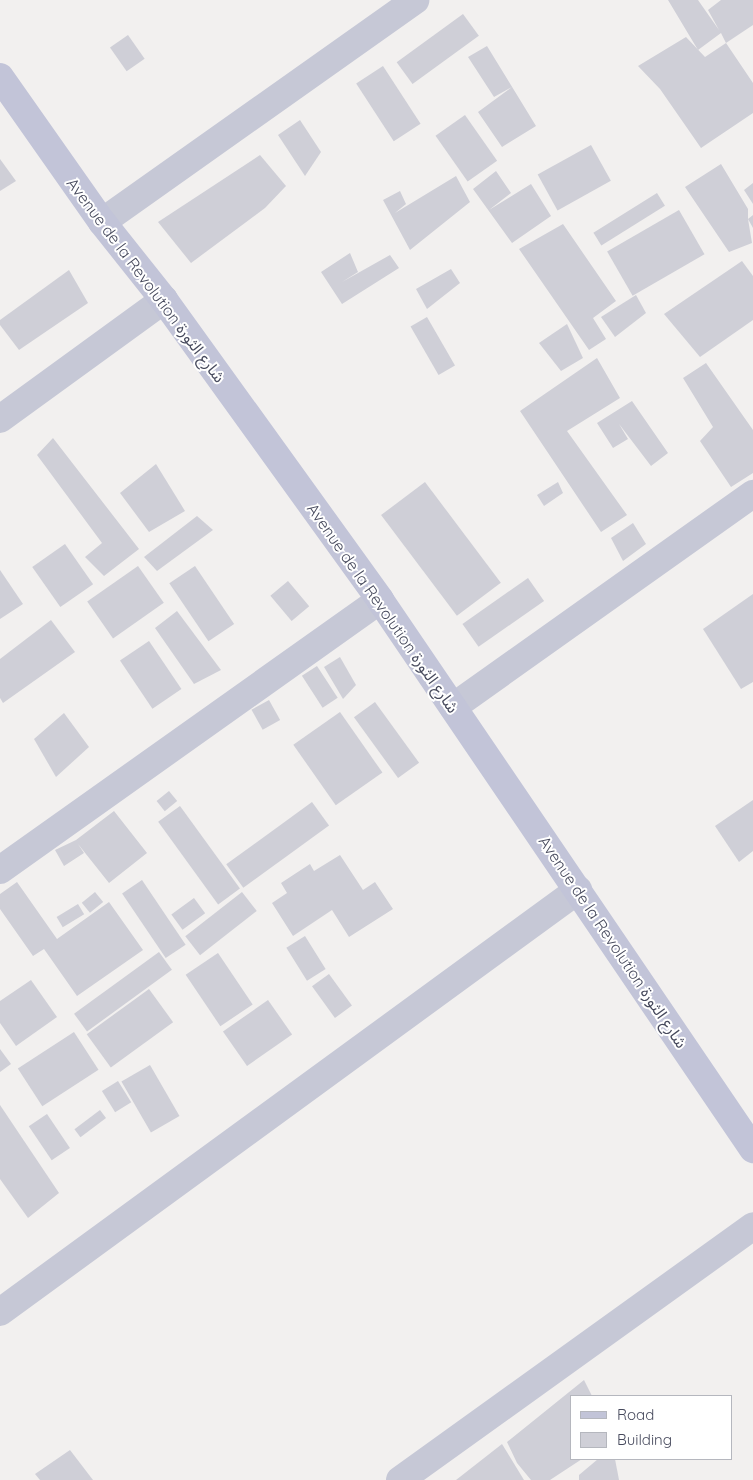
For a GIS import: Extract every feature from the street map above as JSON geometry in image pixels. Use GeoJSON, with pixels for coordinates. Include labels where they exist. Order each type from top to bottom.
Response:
{"type":"FeatureCollection","features":[{"type":"Feature","properties":{"kind":"street"},"geometry":{"type":"LineString","coordinates":[[102,222],[415,0]]}},
{"type":"Feature","properties":{"kind":"street","name":"Avenue de la Revolution شارع الثورة"},"geometry":{"type":"LineString","coordinates":[[0,77],[102,222],[164,300],[380,600],[753,1148]]}},
{"type":"Feature","properties":{"kind":"street"},"geometry":{"type":"LineString","coordinates":[[0,419],[164,300]]}},
{"type":"Feature","properties":{"kind":"street"},"geometry":{"type":"LineString","coordinates":[[453,707],[753,494]]}},
{"type":"Feature","properties":{"kind":"street"},"geometry":{"type":"LineString","coordinates":[[0,870],[380,600]]}},
{"type":"Feature","properties":{"kind":"street"},"geometry":{"type":"LineString","coordinates":[[0,1312],[578,890]]}},
{"type":"Feature","properties":{"kind":"street"},"geometry":{"type":"LineString","coordinates":[[400,1480],[753,1226]]}},
{"type":"Feature","properties":{"kind":"building"},"geometry":{"type":"Polygon","coordinates":[[[668,0],[698,0],[719,30],[708,10],[721,0],[753,0],[753,25],[726,43],[721,33],[698,50],[668,0]]]}},
{"type":"Feature","properties":{"kind":"building"},"geometry":{"type":"Polygon","coordinates":[[[463,14],[479,36],[413,84],[397,62],[463,14]]]}},
{"type":"Feature","properties":{"kind":"building"},"geometry":{"type":"Polygon","coordinates":[[[128,35],[145,59],[127,71],[110,48],[128,35]]]}},
{"type":"Feature","properties":{"kind":"building"},"geometry":{"type":"Polygon","coordinates":[[[686,37],[705,57],[726,43],[753,83],[753,113],[701,148],[660,89],[638,66],[686,37]]]}},
{"type":"Feature","properties":{"kind":"building"},"geometry":{"type":"Polygon","coordinates":[[[487,46],[536,126],[502,147],[478,112],[512,87],[494,97],[468,57],[487,46]]]}},
{"type":"Feature","properties":{"kind":"building"},"geometry":{"type":"Polygon","coordinates":[[[383,66],[421,124],[394,141],[356,83],[383,66]]]}},
{"type":"Feature","properties":{"kind":"building"},"geometry":{"type":"Polygon","coordinates":[[[465,115],[497,161],[468,182],[436,136],[465,115]]]}},
{"type":"Feature","properties":{"kind":"building"},"geometry":{"type":"Polygon","coordinates":[[[300,120],[321,152],[305,176],[278,135],[300,120]]]}},
{"type":"Feature","properties":{"kind":"building"},"geometry":{"type":"Polygon","coordinates":[[[591,145],[611,181],[558,210],[538,175],[591,145]]]}},
{"type":"Feature","properties":{"kind":"building"},"geometry":{"type":"Polygon","coordinates":[[[260,155],[286,186],[265,208],[191,263],[158,222],[260,155]]]}},
{"type":"Feature","properties":{"kind":"building"},"geometry":{"type":"Polygon","coordinates":[[[0,159],[16,181],[0,191],[0,159]]]}},
{"type":"Feature","properties":{"kind":"building"},"geometry":{"type":"Polygon","coordinates":[[[721,164],[748,209],[752,243],[729,252],[685,187],[721,164]]]}},
{"type":"Feature","properties":{"kind":"building"},"geometry":{"type":"Polygon","coordinates":[[[496,171],[511,193],[489,210],[531,184],[551,216],[512,243],[473,189],[496,171]]]}},
{"type":"Feature","properties":{"kind":"building"},"geometry":{"type":"Polygon","coordinates":[[[456,176],[470,202],[410,250],[383,200],[400,191],[406,204],[395,213],[456,176]]]}},
{"type":"Feature","properties":{"kind":"building"},"geometry":{"type":"Polygon","coordinates":[[[753,183],[753,204],[744,190],[753,183]]]}},
{"type":"Feature","properties":{"kind":"building"},"geometry":{"type":"Polygon","coordinates":[[[657,193],[665,206],[601,245],[593,233],[657,193]]]}},
{"type":"Feature","properties":{"kind":"building"},"geometry":{"type":"Polygon","coordinates":[[[679,210],[704,254],[633,296],[607,252],[679,210]]]}},
{"type":"Feature","properties":{"kind":"building"},"geometry":{"type":"Polygon","coordinates":[[[753,215],[753,228],[748,219],[753,215]]]}},
{"type":"Feature","properties":{"kind":"building"},"geometry":{"type":"Polygon","coordinates":[[[563,224],[616,301],[593,318],[606,339],[589,350],[519,249],[563,224]]]}},
{"type":"Feature","properties":{"kind":"building"},"geometry":{"type":"Polygon","coordinates":[[[350,253],[358,272],[342,282],[390,255],[399,268],[342,304],[321,272],[350,253]]]}},
{"type":"Feature","properties":{"kind":"building"},"geometry":{"type":"Polygon","coordinates":[[[742,261],[753,276],[753,320],[700,357],[664,314],[742,261]]]}},
{"type":"Feature","properties":{"kind":"building"},"geometry":{"type":"Polygon","coordinates":[[[451,269],[460,283],[427,309],[416,289],[451,269]]]}},
{"type":"Feature","properties":{"kind":"building"},"geometry":{"type":"Polygon","coordinates":[[[69,270],[88,303],[19,350],[0,325],[0,320],[69,270]]]}},
{"type":"Feature","properties":{"kind":"building"},"geometry":{"type":"Polygon","coordinates":[[[636,295],[646,313],[615,337],[601,317],[636,295]]]}},
{"type":"Feature","properties":{"kind":"building"},"geometry":{"type":"Polygon","coordinates":[[[427,317],[455,365],[439,375],[411,326],[427,317]]]}},
{"type":"Feature","properties":{"kind":"building"},"geometry":{"type":"Polygon","coordinates":[[[567,324],[583,358],[561,371],[539,343],[567,324]]]}},
{"type":"Feature","properties":{"kind":"building"},"geometry":{"type":"Polygon","coordinates":[[[597,358],[620,398],[567,431],[627,515],[601,532],[520,411],[597,358]]]}},
{"type":"Feature","properties":{"kind":"building"},"geometry":{"type":"Polygon","coordinates":[[[706,363],[753,430],[753,473],[731,487],[700,441],[713,427],[683,378],[706,363]]]}},
{"type":"Feature","properties":{"kind":"building"},"geometry":{"type":"Polygon","coordinates":[[[632,401],[668,453],[651,466],[619,424],[628,439],[613,448],[597,423],[632,401]]]}},
{"type":"Feature","properties":{"kind":"building"},"geometry":{"type":"Polygon","coordinates":[[[53,438],[139,549],[104,576],[85,557],[102,543],[37,455],[53,438]]]}},
{"type":"Feature","properties":{"kind":"building"},"geometry":{"type":"Polygon","coordinates":[[[156,464],[185,511],[149,532],[120,493],[156,464]]]}},
{"type":"Feature","properties":{"kind":"building"},"geometry":{"type":"Polygon","coordinates":[[[425,482],[501,583],[457,616],[381,515],[425,482]]]}},
{"type":"Feature","properties":{"kind":"building"},"geometry":{"type":"Polygon","coordinates":[[[558,482],[563,493],[544,506],[537,495],[558,482]]]}},
{"type":"Feature","properties":{"kind":"building"},"geometry":{"type":"Polygon","coordinates":[[[197,516],[213,530],[157,571],[144,557],[197,516]]]}},
{"type":"Feature","properties":{"kind":"building"},"geometry":{"type":"Polygon","coordinates":[[[633,523],[646,544],[623,561],[611,538],[633,523]]]}},
{"type":"Feature","properties":{"kind":"building"},"geometry":{"type":"Polygon","coordinates":[[[65,544],[93,584],[60,607],[32,567],[65,544]]]}},
{"type":"Feature","properties":{"kind":"building"},"geometry":{"type":"Polygon","coordinates":[[[138,566],[164,603],[113,638],[87,602],[138,566]]]}},
{"type":"Feature","properties":{"kind":"building"},"geometry":{"type":"Polygon","coordinates":[[[195,566],[234,624],[208,641],[169,583],[195,566]]]}},
{"type":"Feature","properties":{"kind":"building"},"geometry":{"type":"Polygon","coordinates":[[[0,570],[23,604],[0,619],[0,570]]]}},
{"type":"Feature","properties":{"kind":"building"},"geometry":{"type":"Polygon","coordinates":[[[528,578],[544,601],[479,647],[462,624],[528,578]]]}},
{"type":"Feature","properties":{"kind":"building"},"geometry":{"type":"Polygon","coordinates":[[[288,581],[309,606],[292,621],[270,596],[288,581]]]}},
{"type":"Feature","properties":{"kind":"building"},"geometry":{"type":"Polygon","coordinates":[[[753,594],[753,682],[741,689],[703,629],[753,594]]]}},
{"type":"Feature","properties":{"kind":"building"},"geometry":{"type":"Polygon","coordinates":[[[177,611],[221,670],[194,684],[155,628],[177,611]]]}},
{"type":"Feature","properties":{"kind":"building"},"geometry":{"type":"Polygon","coordinates":[[[51,620],[75,652],[3,703],[0,698],[0,659],[51,620]]]}},
{"type":"Feature","properties":{"kind":"building"},"geometry":{"type":"Polygon","coordinates":[[[149,641],[181,689],[152,709],[120,661],[149,641]]]}},
{"type":"Feature","properties":{"kind":"building"},"geometry":{"type":"Polygon","coordinates":[[[340,657],[356,685],[343,699],[324,667],[340,657]]]}},
{"type":"Feature","properties":{"kind":"building"},"geometry":{"type":"Polygon","coordinates":[[[317,666],[338,698],[323,708],[302,676],[317,666]]]}},
{"type":"Feature","properties":{"kind":"building"},"geometry":{"type":"Polygon","coordinates":[[[269,700],[280,720],[263,730],[252,710],[269,700]]]}},
{"type":"Feature","properties":{"kind":"building"},"geometry":{"type":"Polygon","coordinates":[[[375,702],[419,763],[398,778],[354,717],[375,702]]]}},
{"type":"Feature","properties":{"kind":"building"},"geometry":{"type":"Polygon","coordinates":[[[340,712],[382,773],[336,805],[293,745],[340,712]]]}},
{"type":"Feature","properties":{"kind":"building"},"geometry":{"type":"Polygon","coordinates":[[[64,713],[89,747],[56,777],[34,739],[64,713]]]}},
{"type":"Feature","properties":{"kind":"building"},"geometry":{"type":"Polygon","coordinates":[[[169,791],[177,801],[165,811],[157,801],[169,791]]]}},
{"type":"Feature","properties":{"kind":"building"},"geometry":{"type":"Polygon","coordinates":[[[753,800],[753,851],[739,862],[715,826],[753,800]]]}},
{"type":"Feature","properties":{"kind":"building"},"geometry":{"type":"Polygon","coordinates":[[[312,802],[329,825],[243,888],[226,864],[312,802]]]}},
{"type":"Feature","properties":{"kind":"building"},"geometry":{"type":"Polygon","coordinates":[[[180,806],[240,889],[218,904],[158,822],[180,806]]]}},
{"type":"Feature","properties":{"kind":"building"},"geometry":{"type":"Polygon","coordinates":[[[114,811],[147,853],[109,883],[78,844],[84,853],[64,866],[55,850],[76,840],[114,811]]]}},
{"type":"Feature","properties":{"kind":"building"},"geometry":{"type":"Polygon","coordinates":[[[340,855],[363,890],[375,882],[393,909],[349,937],[332,910],[293,936],[272,903],[287,893],[281,883],[310,864],[314,871],[340,855]]]}},
{"type":"Feature","properties":{"kind":"building"},"geometry":{"type":"Polygon","coordinates":[[[142,880],[186,945],[166,958],[122,893],[142,880]]]}},
{"type":"Feature","properties":{"kind":"building"},"geometry":{"type":"Polygon","coordinates":[[[17,882],[57,939],[109,902],[143,950],[77,996],[44,949],[33,956],[0,909],[0,894],[17,882]]]}},
{"type":"Feature","properties":{"kind":"building"},"geometry":{"type":"Polygon","coordinates":[[[95,892],[103,902],[90,913],[82,903],[95,892]]]}},
{"type":"Feature","properties":{"kind":"building"},"geometry":{"type":"Polygon","coordinates":[[[242,892],[257,911],[200,955],[185,936],[242,892]]]}},
{"type":"Feature","properties":{"kind":"building"},"geometry":{"type":"Polygon","coordinates":[[[194,898],[205,913],[183,930],[171,914],[194,898]]]}},
{"type":"Feature","properties":{"kind":"building"},"geometry":{"type":"Polygon","coordinates":[[[78,904],[84,914],[63,927],[57,917],[78,904]]]}},
{"type":"Feature","properties":{"kind":"building"},"geometry":{"type":"Polygon","coordinates":[[[305,936],[326,969],[307,981],[286,948],[305,936]]]}},
{"type":"Feature","properties":{"kind":"building"},"geometry":{"type":"Polygon","coordinates":[[[159,952],[172,970],[87,1032],[74,1014],[159,952]]]}},
{"type":"Feature","properties":{"kind":"building"},"geometry":{"type":"Polygon","coordinates":[[[218,953],[253,1004],[220,1026],[186,975],[218,953]]]}},
{"type":"Feature","properties":{"kind":"building"},"geometry":{"type":"Polygon","coordinates":[[[329,974],[352,1006],[335,1018],[312,986],[329,974]]]}},
{"type":"Feature","properties":{"kind":"building"},"geometry":{"type":"Polygon","coordinates":[[[31,980],[57,1017],[16,1046],[0,1023],[0,1001],[31,980]]]}},
{"type":"Feature","properties":{"kind":"building"},"geometry":{"type":"Polygon","coordinates":[[[149,989],[173,1022],[111,1067],[87,1034],[149,989]]]}},
{"type":"Feature","properties":{"kind":"building"},"geometry":{"type":"Polygon","coordinates":[[[268,1000],[292,1034],[247,1066],[223,1032],[268,1000]]]}},
{"type":"Feature","properties":{"kind":"building"},"geometry":{"type":"Polygon","coordinates":[[[74,1032],[99,1070],[42,1106],[18,1068],[74,1032]]]}},
{"type":"Feature","properties":{"kind":"building"},"geometry":{"type":"Polygon","coordinates":[[[0,1049],[11,1064],[0,1072],[0,1049]]]}},
{"type":"Feature","properties":{"kind":"building"},"geometry":{"type":"Polygon","coordinates":[[[150,1065],[180,1116],[151,1133],[121,1082],[150,1065]]]}},
{"type":"Feature","properties":{"kind":"building"},"geometry":{"type":"Polygon","coordinates":[[[118,1081],[131,1102],[115,1112],[102,1091],[118,1081]]]}},
{"type":"Feature","properties":{"kind":"building"},"geometry":{"type":"Polygon","coordinates":[[[0,1105],[59,1193],[28,1218],[0,1179],[0,1105]]]}},
{"type":"Feature","properties":{"kind":"building"},"geometry":{"type":"Polygon","coordinates":[[[100,1110],[106,1118],[80,1137],[74,1129],[100,1110]]]}},
{"type":"Feature","properties":{"kind":"building"},"geometry":{"type":"Polygon","coordinates":[[[47,1114],[70,1148],[52,1160],[29,1126],[47,1114]]]}},
{"type":"Feature","properties":{"kind":"building"},"geometry":{"type":"Polygon","coordinates":[[[584,1380],[592,1395],[570,1395],[570,1460],[580,1460],[550,1480],[531,1480],[517,1463],[507,1442],[584,1380]]]}},
{"type":"Feature","properties":{"kind":"building"},"geometry":{"type":"Polygon","coordinates":[[[502,1444],[524,1480],[456,1480],[502,1444]]]}},
{"type":"Feature","properties":{"kind":"building"},"geometry":{"type":"Polygon","coordinates":[[[70,1450],[93,1480],[40,1480],[35,1474],[70,1450]]]}},
{"type":"Feature","properties":{"kind":"building"},"geometry":{"type":"Polygon","coordinates":[[[597,1460],[615,1460],[619,1480],[579,1480],[579,1475],[597,1460]]]}}]}
